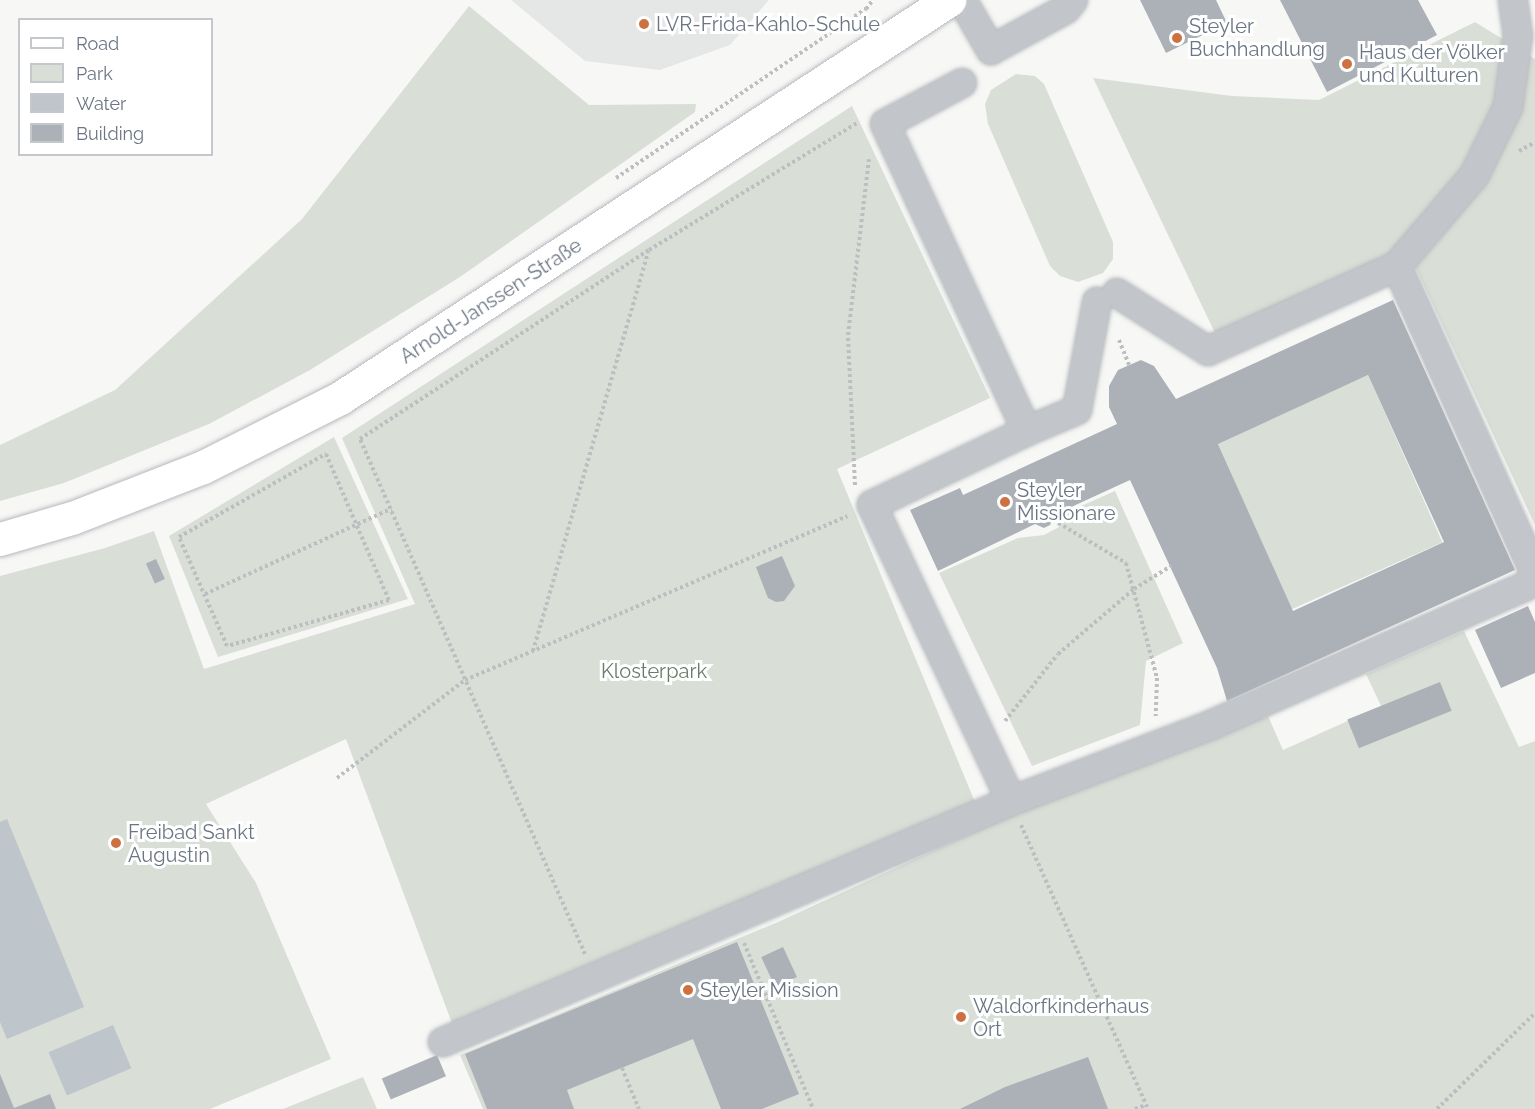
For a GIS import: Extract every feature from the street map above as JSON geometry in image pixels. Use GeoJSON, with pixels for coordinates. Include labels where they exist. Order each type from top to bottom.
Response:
{"type":"FeatureCollection","features":[{"type":"Feature","properties":{"kind":"main road","name":"Arnold-Janssen-Straße"},"geometry":{"type":"LineString","coordinates":[[0,539],[72,518],[203,467],[340,398],[949,0]]}},
{"type":"Feature","properties":{"kind":"lane"},"geometry":{"type":"LineString","coordinates":[[962,0],[991,50],[1066,9],[1073,0]]}},
{"type":"Feature","properties":{"kind":"lane"},"geometry":{"type":"LineString","coordinates":[[1011,801],[868,507],[1027,431],[1077,410],[1107,298],[1208,351],[1397,266],[1473,176],[1508,107],[1518,36],[1513,0]]}},
{"type":"Feature","properties":{"kind":"lane"},"geometry":{"type":"LineString","coordinates":[[962,83],[885,124],[1027,431]]}},
{"type":"Feature","properties":{"kind":"lane"},"geometry":{"type":"LineString","coordinates":[[1397,266],[1535,573]]}},
{"type":"Feature","properties":{"kind":"lane"},"geometry":{"type":"LineString","coordinates":[[443,1042],[1011,801],[1155,747],[1535,582]]}},
{"type":"Feature","properties":{"kind":"path"},"geometry":{"type":"LineString","coordinates":[[608,184],[866,9],[873,0]]}},
{"type":"Feature","properties":{"kind":"path"},"geometry":{"type":"LineString","coordinates":[[596,978],[360,439],[649,250],[864,119],[885,124]]}},
{"type":"Feature","properties":{"kind":"path"},"geometry":{"type":"LineString","coordinates":[[336,778],[465,680],[868,507],[853,478],[848,335],[869,157]]}},
{"type":"Feature","properties":{"kind":"path"},"geometry":{"type":"LineString","coordinates":[[532,651],[649,250]]}},
{"type":"Feature","properties":{"kind":"path"},"geometry":{"type":"LineString","coordinates":[[1118,337],[1129,365]]}},
{"type":"Feature","properties":{"kind":"path"},"geometry":{"type":"LineString","coordinates":[[326,454],[358,527],[390,600],[227,646],[179,537],[326,454]]}},
{"type":"Feature","properties":{"kind":"path"},"geometry":{"type":"LineString","coordinates":[[205,594],[358,527],[391,508]]}},
{"type":"Feature","properties":{"kind":"path"},"geometry":{"type":"LineString","coordinates":[[1053,520],[1126,563],[1157,678],[1155,747]]}},
{"type":"Feature","properties":{"kind":"path"},"geometry":{"type":"LineString","coordinates":[[987,750],[1018,702],[1058,654],[1134,589],[1171,566]]}},
{"type":"Feature","properties":{"kind":"path"},"geometry":{"type":"LineString","coordinates":[[1011,801],[1147,1107],[1135,1109]]}},
{"type":"Feature","properties":{"kind":"path"},"geometry":{"type":"LineString","coordinates":[[734,919],[813,1109]]}},
{"type":"Feature","properties":{"kind":"path"},"geometry":{"type":"LineString","coordinates":[[1437,1109],[1535,1013]]}},
{"type":"Feature","properties":{"kind":"path"},"geometry":{"type":"LineString","coordinates":[[622,1068],[639,1109]]}},
{"type":"Feature","properties":{"kind":"shaded area","name":"LVR-Frida-Kahlo-Schule"},"geometry":{"type":"Polygon","coordinates":[[[511,0],[769,0],[730,45],[660,70],[585,61],[511,0]]]}},
{"type":"Feature","properties":{"kind":"green space"},"geometry":{"type":"Polygon","coordinates":[[[469,6],[589,105],[696,104],[695,112],[460,277],[310,370],[209,424],[64,483],[0,501],[0,445],[115,390],[302,219],[469,6]]]}},
{"type":"Feature","properties":{"kind":"green space"},"geometry":{"type":"Polygon","coordinates":[[[1475,22],[1535,59],[1535,525],[1407,249],[1215,333],[1093,78],[1232,96],[1319,100],[1475,22]]]}},
{"type":"Feature","properties":{"kind":"green space"},"geometry":{"type":"Polygon","coordinates":[[[1016,74],[1035,76],[1044,84],[1113,242],[1113,259],[1103,273],[1078,282],[1060,276],[1050,266],[988,124],[985,104],[991,90],[1016,74]]]}},
{"type":"Feature","properties":{"kind":"green space","name":"Klosterpark"},"geometry":{"type":"Polygon","coordinates":[[[852,106],[990,398],[837,469],[975,802],[453,1026],[346,739],[206,804],[256,883],[331,1059],[210,1109],[0,1109],[0,576],[105,548],[154,531],[204,669],[415,604],[342,438],[852,106]]]}},
{"type":"Feature","properties":{"kind":"green space"},"geometry":{"type":"Polygon","coordinates":[[[1368,375],[1442,542],[1292,609],[1217,442],[1368,375]]]}},
{"type":"Feature","properties":{"kind":"green space"},"geometry":{"type":"Polygon","coordinates":[[[334,437],[408,599],[218,657],[169,536],[334,437]]]}},
{"type":"Feature","properties":{"kind":"green space"},"geometry":{"type":"Polygon","coordinates":[[[1115,491],[1183,643],[1146,661],[1140,725],[1032,766],[939,573],[1018,538],[1044,535],[1059,527],[1061,515],[1115,491]]]}},
{"type":"Feature","properties":{"kind":"green space"},"geometry":{"type":"Polygon","coordinates":[[[1464,631],[1519,747],[1535,741],[1535,1109],[483,1109],[460,1055],[778,922],[1009,816],[1268,716],[1283,750],[1381,706],[1366,674],[1464,631]]]}},
{"type":"Feature","properties":{"kind":"green space"},"geometry":{"type":"Polygon","coordinates":[[[363,1077],[377,1109],[283,1109],[363,1077]]]}},
{"type":"Feature","properties":{"kind":"water"},"geometry":{"type":"Polygon","coordinates":[[[7,819],[84,1007],[7,1039],[0,1022],[0,822],[7,819]]]}},
{"type":"Feature","properties":{"kind":"water"},"geometry":{"type":"Polygon","coordinates":[[[113,1025],[131,1068],[67,1096],[49,1052],[113,1025]]]}},
{"type":"Feature","properties":{"kind":"building","name":"Steyler Buchhandlung"},"geometry":{"type":"Polygon","coordinates":[[[1140,0],[1216,0],[1227,23],[1166,53],[1140,0]]]}},
{"type":"Feature","properties":{"kind":"building","name":"Haus der Völker und Kulturen"},"geometry":{"type":"Polygon","coordinates":[[[1280,0],[1418,0],[1437,35],[1327,92],[1280,0]]]}},
{"type":"Feature","properties":{"kind":"building","name":"Steyler Missionare"},"geometry":{"type":"Polygon","coordinates":[[[1393,300],[1515,570],[1227,701],[1217,668],[1130,480],[1056,514],[1050,525],[1044,528],[1035,524],[938,571],[910,510],[960,488],[963,495],[1117,424],[1109,407],[1109,386],[1118,370],[1141,360],[1154,366],[1176,399],[1393,300]],[[1368,375],[1218,444],[1293,611],[1444,542],[1368,375]]]}},
{"type":"Feature","properties":{"kind":"building"},"geometry":{"type":"Polygon","coordinates":[[[782,556],[795,586],[784,601],[776,602],[768,598],[756,567],[782,556]]]}},
{"type":"Feature","properties":{"kind":"building"},"geometry":{"type":"Polygon","coordinates":[[[156,559],[165,579],[155,584],[146,563],[156,559]]]}},
{"type":"Feature","properties":{"kind":"building"},"geometry":{"type":"Polygon","coordinates":[[[1528,606],[1535,622],[1535,673],[1501,688],[1475,630],[1528,606]]]}},
{"type":"Feature","properties":{"kind":"building"},"geometry":{"type":"Polygon","coordinates":[[[1440,682],[1452,711],[1359,748],[1347,719],[1440,682]]]}},
{"type":"Feature","properties":{"kind":"building","name":"Steyler Mission"},"geometry":{"type":"Polygon","coordinates":[[[737,942],[799,1094],[762,1109],[721,1109],[693,1039],[567,1090],[574,1109],[487,1109],[465,1054],[737,942]]]}},
{"type":"Feature","properties":{"kind":"building"},"geometry":{"type":"Polygon","coordinates":[[[783,947],[797,977],[775,987],[761,957],[783,947]]]}},
{"type":"Feature","properties":{"kind":"building"},"geometry":{"type":"Polygon","coordinates":[[[437,1055],[446,1076],[391,1100],[382,1078],[437,1055]]]}},
{"type":"Feature","properties":{"kind":"building"},"geometry":{"type":"Polygon","coordinates":[[[1088,1057],[1108,1109],[960,1109],[1005,1087],[1088,1057]]]}},
{"type":"Feature","properties":{"kind":"building"},"geometry":{"type":"Polygon","coordinates":[[[0,1074],[14,1108],[50,1094],[56,1109],[0,1109],[0,1074]]]}},
{"type":"Feature","properties":{"kind":"place","name":"LVR-Frida-Kahlo-Schule"},"geometry":{"type":"Point","coordinates":[644,24]}},
{"type":"Feature","properties":{"kind":"place","name":"Steyler Buchhandlung"},"geometry":{"type":"Point","coordinates":[1177,38]}},
{"type":"Feature","properties":{"kind":"place","name":"Haus der Völker und Kulturen"},"geometry":{"type":"Point","coordinates":[1347,64]}},
{"type":"Feature","properties":{"kind":"place","name":"Steyler Missionare"},"geometry":{"type":"Point","coordinates":[1005,502]}},
{"type":"Feature","properties":{"kind":"place","name":"Freibad Sankt Augustin"},"geometry":{"type":"Point","coordinates":[116,843]}},
{"type":"Feature","properties":{"kind":"place","name":"Steyler Mission"},"geometry":{"type":"Point","coordinates":[688,990]}},
{"type":"Feature","properties":{"kind":"place","name":"Waldorfkinderhaus Ort"},"geometry":{"type":"Point","coordinates":[961,1017]}}]}
